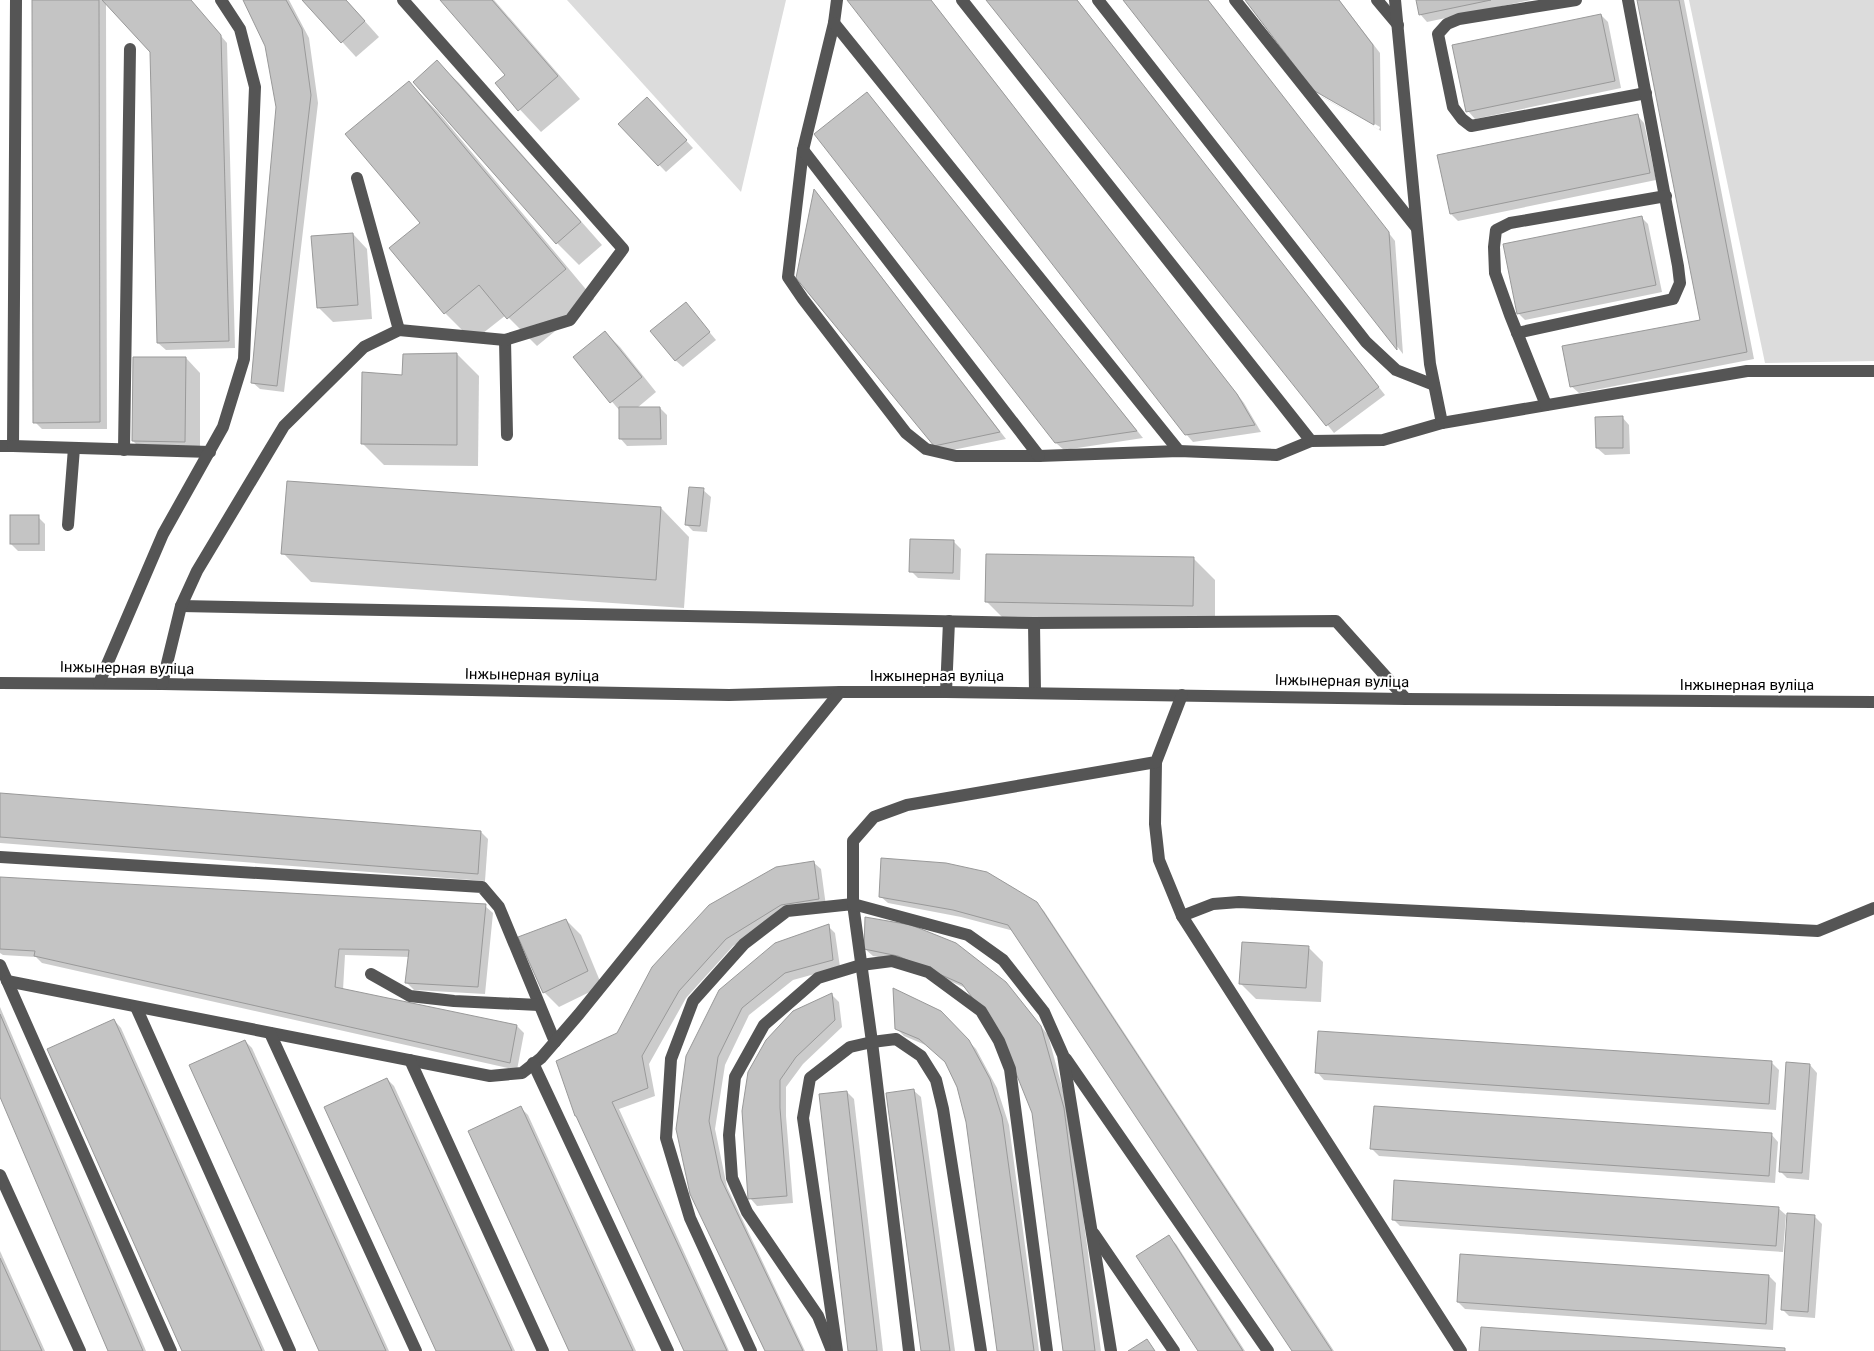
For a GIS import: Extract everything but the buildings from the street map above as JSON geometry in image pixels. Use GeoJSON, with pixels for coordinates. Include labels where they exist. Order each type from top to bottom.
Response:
{"type":"FeatureCollection","features":[{"type":"Feature","properties":{"kind":"street"},"geometry":{"type":"LineString","coordinates":[[16,0],[6,446],[210,452]]}},
{"type":"Feature","properties":{"kind":"street"},"geometry":{"type":"LineString","coordinates":[[99,683],[163,534],[223,427],[244,360],[255,87],[240,29],[221,0]]}},
{"type":"Feature","properties":{"kind":"street"},"geometry":{"type":"LineString","coordinates":[[162,684],[181,606],[197,571],[284,426],[364,347],[399,330],[505,340],[570,320],[623,250],[403,0]]}},
{"type":"Feature","properties":{"kind":"street"},"geometry":{"type":"LineString","coordinates":[[837,0],[834,23],[803,150],[788,277],[906,434],[926,449],[956,456],[1178,452],[1278,455],[1311,441],[1383,440],[1442,424],[1747,371],[1874,371]]}},
{"type":"Feature","properties":{"kind":"street"},"geometry":{"type":"LineString","coordinates":[[962,0],[1311,441]]}},
{"type":"Feature","properties":{"kind":"street"},"geometry":{"type":"LineString","coordinates":[[1098,0],[1366,342],[1396,370],[1434,385]]}},
{"type":"Feature","properties":{"kind":"street"},"geometry":{"type":"LineString","coordinates":[[1235,0],[1416,227]]}},
{"type":"Feature","properties":{"kind":"street"},"geometry":{"type":"LineString","coordinates":[[1377,0],[1398,26]]}},
{"type":"Feature","properties":{"kind":"street"},"geometry":{"type":"LineString","coordinates":[[1395,0],[1430,364],[1442,424]]}},
{"type":"Feature","properties":{"kind":"street"},"geometry":{"type":"LineString","coordinates":[[1576,0],[1459,20],[1447,24],[1438,34],[1453,107],[1462,119],[1471,126],[1646,93]]}},
{"type":"Feature","properties":{"kind":"street"},"geometry":{"type":"LineString","coordinates":[[1517,333],[1673,299],[1680,284],[1666,196],[1628,0]]}},
{"type":"Feature","properties":{"kind":"street"},"geometry":{"type":"LineString","coordinates":[[834,23],[1178,452]]}},
{"type":"Feature","properties":{"kind":"street"},"geometry":{"type":"LineString","coordinates":[[124,450],[130,49]]}},
{"type":"Feature","properties":{"kind":"street"},"geometry":{"type":"LineString","coordinates":[[803,150],[1039,456]]}},
{"type":"Feature","properties":{"kind":"street"},"geometry":{"type":"LineString","coordinates":[[357,178],[399,330]]}},
{"type":"Feature","properties":{"kind":"street"},"geometry":{"type":"LineString","coordinates":[[1546,405],[1495,273],[1494,247],[1496,230],[1510,223],[1666,196]]}},
{"type":"Feature","properties":{"kind":"street"},"geometry":{"type":"LineString","coordinates":[[505,340],[507,434]]}},
{"type":"Feature","properties":{"kind":"street"},"geometry":{"type":"LineString","coordinates":[[68,525],[74,448]]}},
{"type":"Feature","properties":{"kind":"street"},"geometry":{"type":"LineString","coordinates":[[181,606],[1034,623],[1336,622],[1406,698]]}},
{"type":"Feature","properties":{"kind":"street"},"geometry":{"type":"LineString","coordinates":[[946,692],[949,621]]}},
{"type":"Feature","properties":{"kind":"street"},"geometry":{"type":"LineString","coordinates":[[1034,623],[1035,692]]}},
{"type":"Feature","properties":{"kind":"street","name":"Інжынерная вуліца"},"geometry":{"type":"LineString","coordinates":[[0,683],[162,684],[729,695],[840,692],[1035,692],[1406,698],[1874,702]]}},
{"type":"Feature","properties":{"kind":"street"},"geometry":{"type":"LineString","coordinates":[[7,981],[490,1076],[522,1072],[541,1058],[555,1042],[840,692]]}},
{"type":"Feature","properties":{"kind":"street"},"geometry":{"type":"LineString","coordinates":[[1182,695],[1156,762],[1155,824],[1159,860],[1182,916],[1461,1351]]}},
{"type":"Feature","properties":{"kind":"street"},"geometry":{"type":"LineString","coordinates":[[909,1351],[872,1042],[853,904],[853,841],[874,817],[907,805],[1156,762]]}},
{"type":"Feature","properties":{"kind":"street"},"geometry":{"type":"LineString","coordinates":[[0,857],[482,887],[499,907],[555,1042]]}},
{"type":"Feature","properties":{"kind":"street"},"geometry":{"type":"LineString","coordinates":[[1182,916],[1213,904],[1239,902],[1818,931],[1874,908]]}},
{"type":"Feature","properties":{"kind":"street"},"geometry":{"type":"LineString","coordinates":[[751,1351],[690,1218],[666,1138],[671,1059],[693,1001],[744,944],[787,911],[853,904],[968,935],[1003,960],[1044,1012],[1063,1055],[1268,1351]]}},
{"type":"Feature","properties":{"kind":"street"},"geometry":{"type":"LineString","coordinates":[[832,1351],[818,1316],[747,1212],[732,1178],[729,1135],[735,1077],[764,1025],[818,978],[861,965],[892,961],[928,972],[981,1011],[998,1041],[1010,1069],[1047,1351]]}},
{"type":"Feature","properties":{"kind":"street"},"geometry":{"type":"LineString","coordinates":[[0,965],[171,1351]]}},
{"type":"Feature","properties":{"kind":"street"},"geometry":{"type":"LineString","coordinates":[[371,974],[410,996],[454,1001],[539,1005]]}},
{"type":"Feature","properties":{"kind":"street"},"geometry":{"type":"LineString","coordinates":[[136,1007],[290,1351]]}},
{"type":"Feature","properties":{"kind":"street"},"geometry":{"type":"LineString","coordinates":[[270,1033],[416,1351]]}},
{"type":"Feature","properties":{"kind":"street"},"geometry":{"type":"LineString","coordinates":[[837,1351],[803,1118],[810,1078],[850,1047],[896,1039],[921,1056],[936,1080],[943,1108],[981,1351]]}},
{"type":"Feature","properties":{"kind":"street"},"geometry":{"type":"LineString","coordinates":[[1063,1055],[1111,1351]]}},
{"type":"Feature","properties":{"kind":"street"},"geometry":{"type":"LineString","coordinates":[[410,1060],[543,1351]]}},
{"type":"Feature","properties":{"kind":"street"},"geometry":{"type":"LineString","coordinates":[[533,1064],[668,1351]]}},
{"type":"Feature","properties":{"kind":"street"},"geometry":{"type":"LineString","coordinates":[[0,1175],[80,1351]]}},
{"type":"Feature","properties":{"kind":"street"},"geometry":{"type":"LineString","coordinates":[[1092,1231],[1174,1351]]}},
{"type":"Feature","properties":{"kind":"shaded area"},"geometry":{"type":"Polygon","coordinates":[[[567,0],[786,0],[741,192],[567,0]]]}},
{"type":"Feature","properties":{"kind":"shaded area"},"geometry":{"type":"Polygon","coordinates":[[[1689,0],[1874,0],[1874,361],[1765,363],[1689,0]]]}}]}
